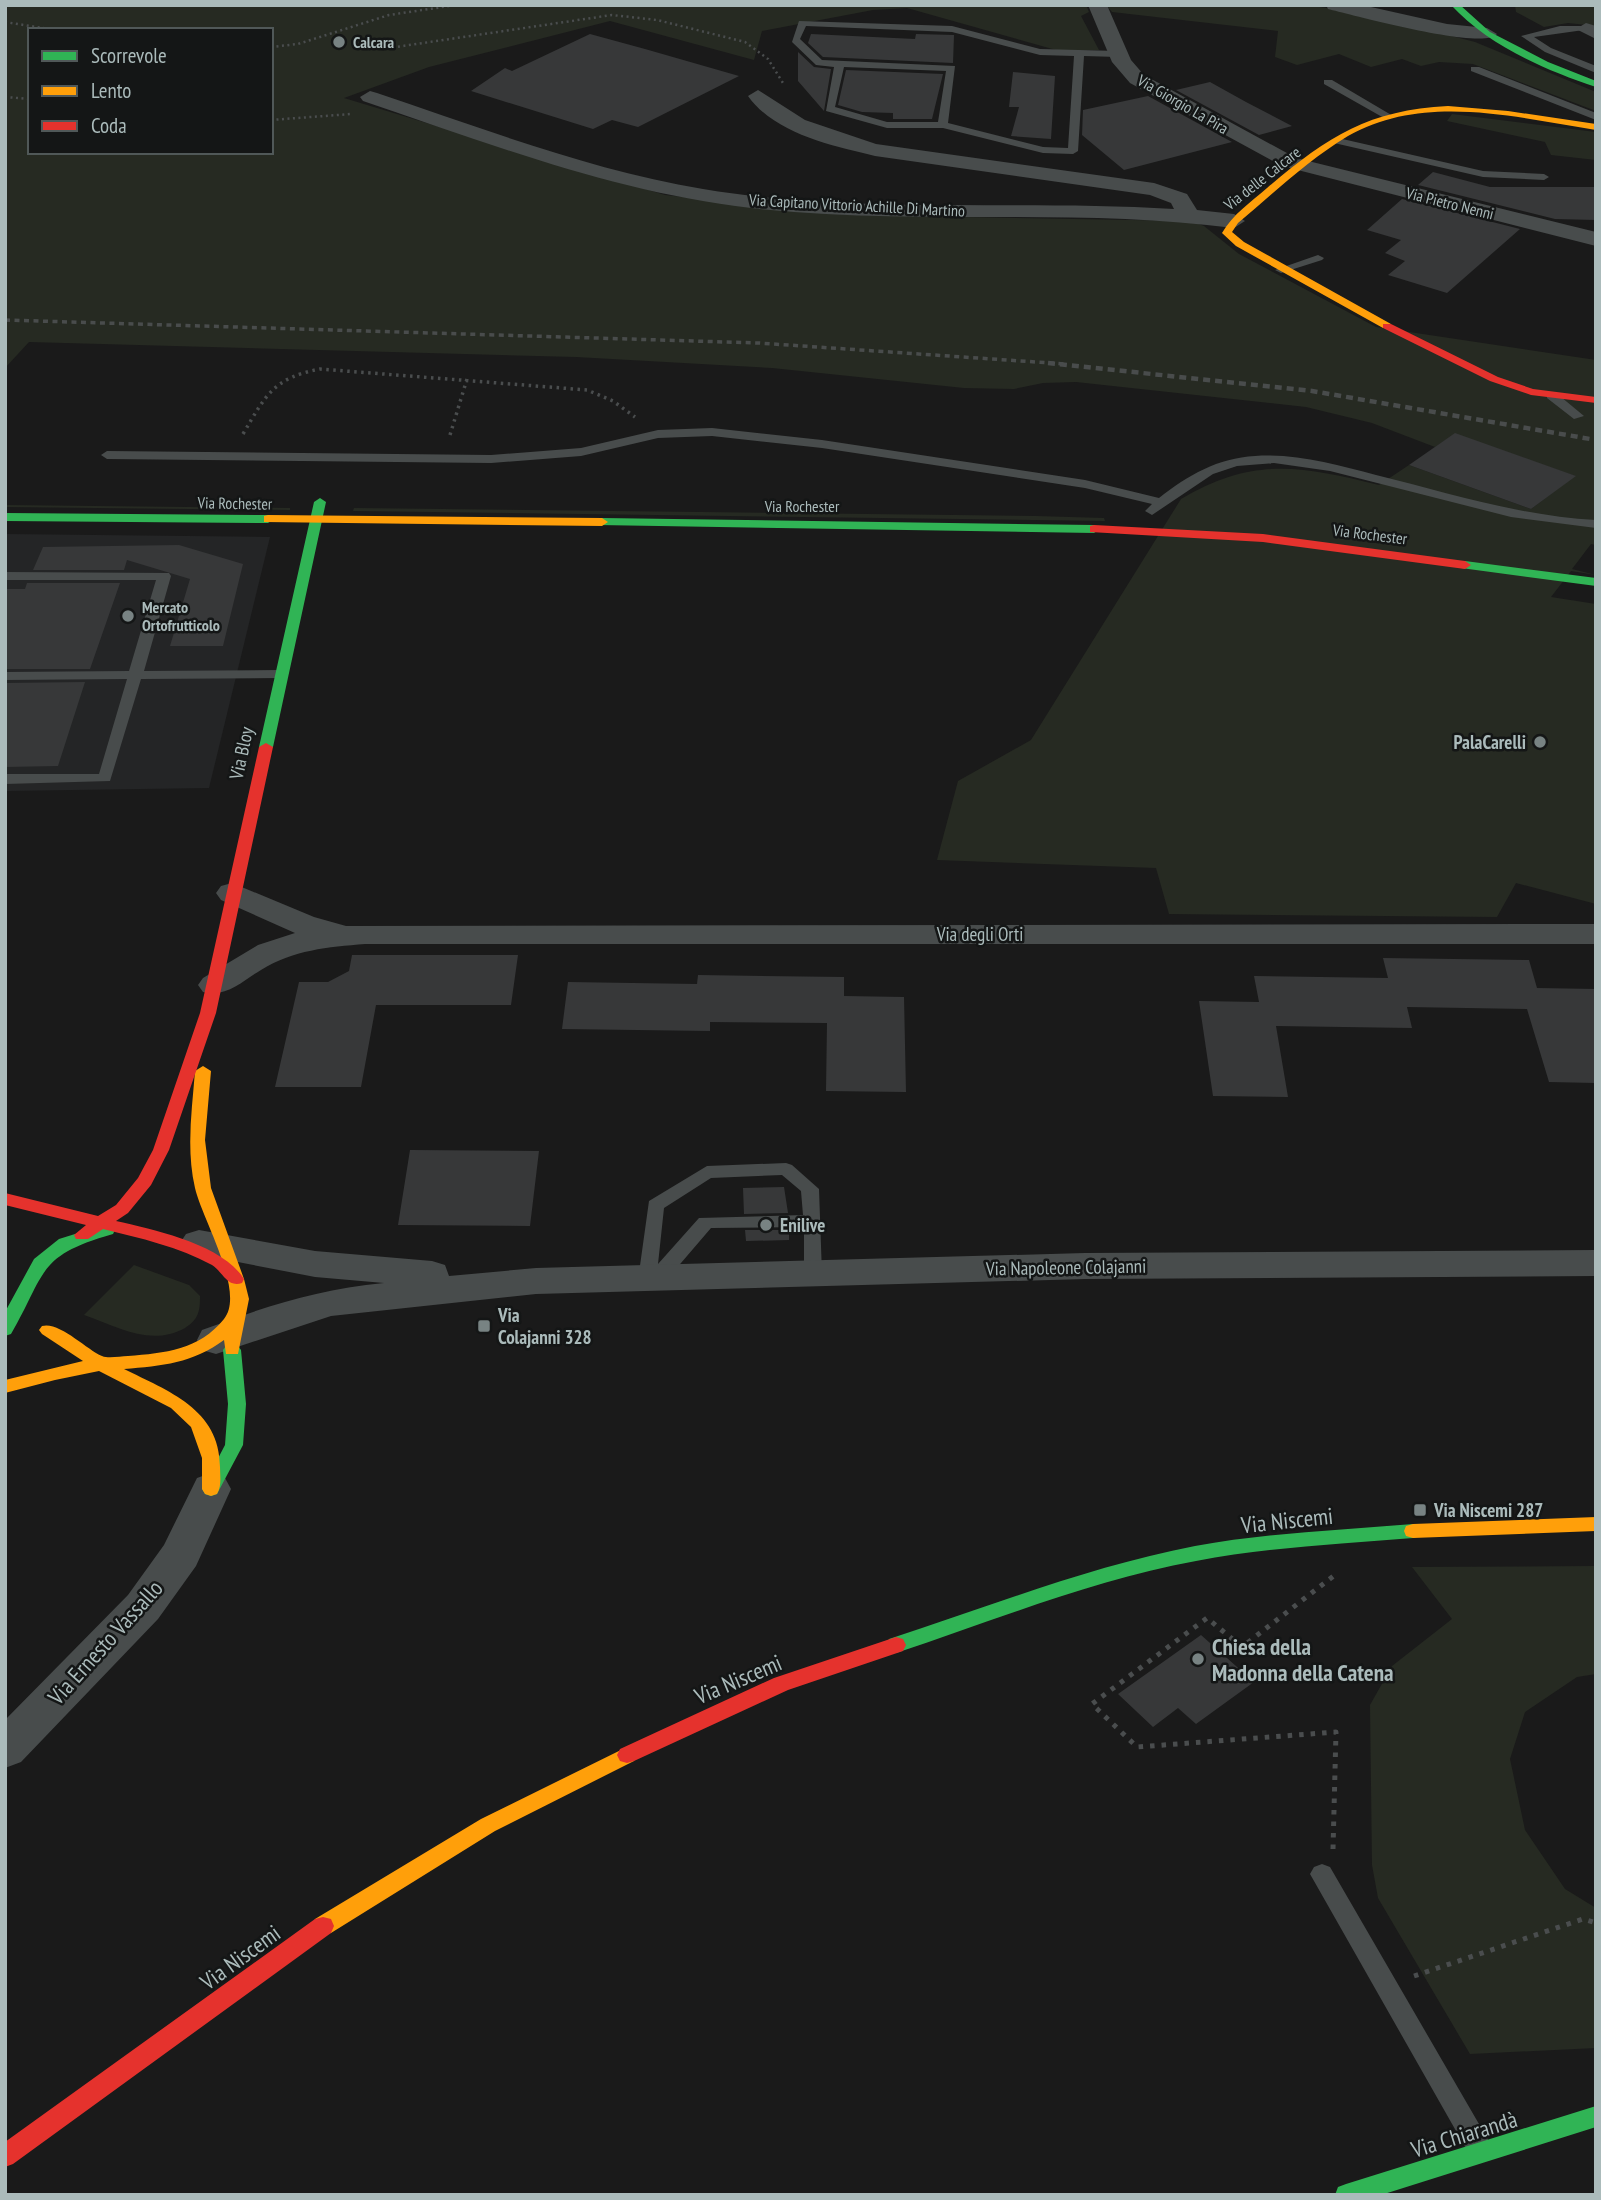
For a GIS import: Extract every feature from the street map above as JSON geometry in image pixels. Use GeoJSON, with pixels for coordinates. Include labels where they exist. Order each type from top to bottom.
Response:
{"type":"FeatureCollection","features":[{"type":"Feature","properties":{"kind":"main road"},"geometry":{"type":"LineString","coordinates":[[1455,5],[1487,34],[1545,64],[1596,84]]}},
{"type":"Feature","properties":{"kind":"main road","name":"Via delle Calcare"},"geometry":{"type":"LineString","coordinates":[[1596,127],[1443,110],[1388,116],[1364,124],[1338,141],[1228,228],[1230,240],[1281,270],[1494,379],[1512,387],[1596,400]]}},
{"type":"Feature","properties":{"kind":"main road","name":"Via Bloy"},"geometry":{"type":"LineString","coordinates":[[211,999],[280,674],[320,502]]}},
{"type":"Feature","properties":{"kind":"main road"},"geometry":{"type":"LineString","coordinates":[[1125,510],[1156,507],[1181,513]]}},
{"type":"Feature","properties":{"kind":"main road","name":"Via Rochester"},"geometry":{"type":"LineString","coordinates":[[5,517],[959,524],[1180,532],[1365,550],[1596,582]]}},
{"type":"Feature","properties":{"kind":"main road"},"geometry":{"type":"LineString","coordinates":[[26,1314],[23,1289],[29,1272],[42,1257],[121,1209],[145,1181],[162,1150],[211,999]]}},
{"type":"Feature","properties":{"kind":"main road"},"geometry":{"type":"LineString","coordinates":[[211,999],[197,1140],[203,1188],[240,1299],[228,1331],[237,1404],[234,1445],[211,1489]]}},
{"type":"Feature","properties":{"kind":"main road"},"geometry":{"type":"LineString","coordinates":[[5,1199],[144,1233]]}},
{"type":"Feature","properties":{"kind":"main road"},"geometry":{"type":"LineString","coordinates":[[82,1235],[144,1233]]}},
{"type":"Feature","properties":{"kind":"main road"},"geometry":{"type":"LineString","coordinates":[[5,1295],[48,1330],[104,1366],[177,1403],[199,1424],[211,1458],[211,1489]]}},
{"type":"Feature","properties":{"kind":"main road"},"geometry":{"type":"LineString","coordinates":[[5,1330],[26,1314]]}},
{"type":"Feature","properties":{"kind":"main road"},"geometry":{"type":"LineString","coordinates":[[48,1330],[129,1362]]}},
{"type":"Feature","properties":{"kind":"main road"},"geometry":{"type":"LineString","coordinates":[[5,1387],[34,1377],[129,1362],[160,1362],[180,1357],[228,1331]]}},
{"type":"Feature","properties":{"kind":"main road","name":"Via Niscemi"},"geometry":{"type":"LineString","coordinates":[[5,2156],[306,1937],[488,1825],[649,1744],[781,1684],[1042,1595],[1166,1560],[1267,1542],[1389,1533],[1596,1524]]}},
{"type":"Feature","properties":{"kind":"main road","name":"Via Chiarandà"},"geometry":{"type":"LineString","coordinates":[[1346,2195],[1596,2116]]}},
{"type":"Feature","properties":{"kind":"street","name":"Via Giorgio La Pira"},"geometry":{"type":"LineString","coordinates":[[1097,5],[1103,13],[1105,26],[1118,54],[1128,70],[1151,87],[1269,153],[1305,166]]}},
{"type":"Feature","properties":{"kind":"street"},"geometry":{"type":"LineString","coordinates":[[1335,5],[1447,30],[1487,34]]}},
{"type":"Feature","properties":{"kind":"street"},"geometry":{"type":"LineString","coordinates":[[758,96],[780,115],[816,133],[875,150],[1154,188],[1179,199],[1190,216]]}},
{"type":"Feature","properties":{"kind":"street","name":"Via Capitano Vittorio Achille Di Martino"},"geometry":{"type":"LineString","coordinates":[[370,97],[560,159],[670,189],[750,201],[853,209],[1190,216],[1234,221]]}},
{"type":"Feature","properties":{"kind":"street","name":"Via Pietro Nenni"},"geometry":{"type":"LineString","coordinates":[[1305,166],[1596,239]]}},
{"type":"Feature","properties":{"kind":"street"},"geometry":{"type":"LineString","coordinates":[[232,893],[304,932]]}},
{"type":"Feature","properties":{"kind":"street"},"geometry":{"type":"LineString","coordinates":[[225,930],[249,937],[304,932]]}},
{"type":"Feature","properties":{"kind":"street"},"geometry":{"type":"LineString","coordinates":[[211,999],[246,962],[304,932]]}},
{"type":"Feature","properties":{"kind":"street","name":"Via degli Orti"},"geometry":{"type":"LineString","coordinates":[[304,932],[1596,934]]}},
{"type":"Feature","properties":{"kind":"street"},"geometry":{"type":"LineString","coordinates":[[144,1233],[230,1263],[315,1264],[536,1281]]}},
{"type":"Feature","properties":{"kind":"street","name":"Via Napoleone Colajanni"},"geometry":{"type":"LineString","coordinates":[[536,1281],[651,1280],[1085,1266],[1596,1263]]}},
{"type":"Feature","properties":{"kind":"street"},"geometry":{"type":"LineString","coordinates":[[228,1331],[291,1312],[383,1295],[536,1281]]}},
{"type":"Feature","properties":{"kind":"street"},"geometry":{"type":"LineString","coordinates":[[237,1404],[257,1348],[291,1312]]}},
{"type":"Feature","properties":{"kind":"street","name":"Via Ernesto Vassallo"},"geometry":{"type":"LineString","coordinates":[[5,1749],[143,1608],[181,1554],[211,1489]]}},
{"type":"Feature","properties":{"kind":"lane"},"geometry":{"type":"LineString","coordinates":[[943,125],[951,68],[819,63],[795,40],[802,23],[952,29],[1040,52],[1118,54]]}},
{"type":"Feature","properties":{"kind":"lane"},"geometry":{"type":"LineString","coordinates":[[1591,31],[1560,29],[1526,36],[1548,50],[1596,70]]}},
{"type":"Feature","properties":{"kind":"lane"},"geometry":{"type":"LineString","coordinates":[[840,64],[830,109],[887,125],[943,125],[1043,150],[1073,152],[1079,54]]}},
{"type":"Feature","properties":{"kind":"lane"},"geometry":{"type":"LineString","coordinates":[[1475,69],[1596,117]]}},
{"type":"Feature","properties":{"kind":"lane"},"geometry":{"type":"LineString","coordinates":[[1328,82],[1388,116]]}},
{"type":"Feature","properties":{"kind":"lane"},"geometry":{"type":"LineString","coordinates":[[1338,141],[1483,174],[1544,177]]}},
{"type":"Feature","properties":{"kind":"lane"},"geometry":{"type":"LineString","coordinates":[[1281,270],[1318,258]]}},
{"type":"Feature","properties":{"kind":"lane"},"geometry":{"type":"LineString","coordinates":[[1551,395],[1578,416]]}},
{"type":"Feature","properties":{"kind":"lane"},"geometry":{"type":"LineString","coordinates":[[107,455],[491,459],[581,452],[657,434],[712,432],[822,444],[1085,484],[1133,494],[1156,507],[1199,476],[1220,467],[1277,459],[1333,468],[1531,516],[1596,524]]}},
{"type":"Feature","properties":{"kind":"lane"},"geometry":{"type":"LineString","coordinates":[[5,576],[164,576],[105,778],[5,779]]}},
{"type":"Feature","properties":{"kind":"lane"},"geometry":{"type":"LineString","coordinates":[[5,676],[280,674]]}},
{"type":"Feature","properties":{"kind":"lane"},"geometry":{"type":"LineString","coordinates":[[651,1280],[655,1205],[708,1172],[786,1169],[810,1189],[813,1274]]}},
{"type":"Feature","properties":{"kind":"lane"},"geometry":{"type":"LineString","coordinates":[[651,1280],[706,1222],[813,1221]]}},
{"type":"Feature","properties":{"kind":"lane"},"geometry":{"type":"LineString","coordinates":[[1327,1883],[1482,2152]]}},
{"type":"Feature","properties":{"kind":"path"},"geometry":{"type":"LineString","coordinates":[[273,47],[298,44],[389,15],[456,5]]}},
{"type":"Feature","properties":{"kind":"path"},"geometry":{"type":"LineString","coordinates":[[365,46],[407,46],[593,15],[657,20],[745,42],[761,51],[781,76],[785,96],[780,115]]}},
{"type":"Feature","properties":{"kind":"path"},"geometry":{"type":"LineString","coordinates":[[5,22],[42,28]]}},
{"type":"Feature","properties":{"kind":"path"},"geometry":{"type":"LineString","coordinates":[[5,97],[28,99]]}},
{"type":"Feature","properties":{"kind":"path"},"geometry":{"type":"LineString","coordinates":[[273,120],[409,110]]}},
{"type":"Feature","properties":{"kind":"path"},"geometry":{"type":"LineString","coordinates":[[230,456],[273,384],[293,373],[320,369],[587,390],[613,401],[657,434]]}},
{"type":"Feature","properties":{"kind":"path"},"geometry":{"type":"LineString","coordinates":[[443,459],[467,379]]}},
{"type":"Feature","properties":{"kind":"path"},"geometry":{"type":"LineString","coordinates":[[1327,1883],[1336,1732],[1137,1747],[1092,1704],[1207,1618],[1242,1647],[1389,1533]]}},
{"type":"Feature","properties":{"kind":"path"},"geometry":{"type":"LineString","coordinates":[[1386,1986],[1583,1919],[1596,1923]]}},
{"type":"Feature","properties":{"kind":"shaded area"},"geometry":{"type":"Polygon","coordinates":[[[5,5],[1086,5],[1089,12],[1081,16],[1099,50],[1056,50],[907,8],[873,10],[762,31],[754,60],[610,21],[429,67],[344,98],[665,195],[850,215],[1191,221],[1204,226],[1239,254],[1376,327],[1596,360],[1596,545],[1591,544],[1572,569],[1596,575],[1571,571],[1551,597],[1596,604],[1596,904],[1516,883],[1497,917],[1169,914],[1156,868],[937,860],[958,781],[1031,740],[1181,499],[1207,485],[1255,471],[1301,470],[1379,485],[1409,465],[1531,509],[1575,476],[1455,434],[1435,447],[1372,423],[1306,407],[1076,382],[1043,383],[1014,389],[964,388],[772,368],[576,357],[29,342],[5,368],[5,5]]]}},
{"type":"Feature","properties":{"kind":"shaded area"},"geometry":{"type":"Polygon","coordinates":[[[1106,5],[1305,5],[1362,13],[1475,42],[1596,92],[1596,111],[1473,64],[1439,62],[1421,66],[1402,59],[1371,67],[1339,54],[1297,65],[1275,57],[1278,31],[1112,12],[1106,5]]]}},
{"type":"Feature","properties":{"kind":"shaded area"},"geometry":{"type":"Polygon","coordinates":[[[1515,5],[1596,5],[1596,26],[1568,23],[1544,27],[1516,12],[1515,5]]]}},
{"type":"Feature","properties":{"kind":"shaded area"},"geometry":{"type":"Polygon","coordinates":[[[1452,114],[1596,132],[1596,160],[1551,155],[1545,142],[1447,121],[1452,114]]]}},
{"type":"Feature","properties":{"kind":"shaded area"},"geometry":{"type":"Polygon","coordinates":[[[5,507],[290,508],[290,510],[5,507]]]}},
{"type":"Feature","properties":{"kind":"shaded area"},"geometry":{"type":"Polygon","coordinates":[[[354,508],[1036,516],[1104,518],[1105,521],[353,511],[354,508]]]}},
{"type":"Feature","properties":{"kind":"shaded area","name":"Mercato Ortofrutticolo"},"geometry":{"type":"Polygon","coordinates":[[[5,534],[270,537],[209,788],[5,791],[5,534]]]}},
{"type":"Feature","properties":{"kind":"shaded area"},"geometry":{"type":"Polygon","coordinates":[[[134,1265],[189,1285],[200,1296],[196,1318],[185,1328],[160,1336],[134,1333],[84,1315],[134,1265]]]}},
{"type":"Feature","properties":{"kind":"shaded area"},"geometry":{"type":"Polygon","coordinates":[[[1596,1566],[1596,1674],[1577,1677],[1525,1712],[1510,1759],[1525,1830],[1565,1889],[1596,1908],[1596,2048],[1470,2054],[1378,1898],[1372,1865],[1370,1705],[1392,1666],[1452,1619],[1412,1567],[1596,1566]]]}},
{"type":"Feature","properties":{"kind":"building"},"geometry":{"type":"Polygon","coordinates":[[[590,34],[739,76],[638,127],[612,120],[593,129],[471,91],[505,68],[512,71],[590,34]]]}},
{"type":"Feature","properties":{"kind":"building"},"geometry":{"type":"Polygon","coordinates":[[[811,34],[915,39],[916,34],[954,35],[953,63],[823,57],[808,43],[811,34]]]}},
{"type":"Feature","properties":{"kind":"building"},"geometry":{"type":"Polygon","coordinates":[[[798,52],[814,67],[831,69],[824,111],[798,81],[798,52]]]}},
{"type":"Feature","properties":{"kind":"building"},"geometry":{"type":"Polygon","coordinates":[[[846,70],[943,74],[932,119],[893,119],[893,113],[862,112],[838,105],[846,70]]]}},
{"type":"Feature","properties":{"kind":"building"},"geometry":{"type":"Polygon","coordinates":[[[1013,72],[1055,76],[1051,139],[1011,136],[1019,107],[1009,107],[1013,72]]]}},
{"type":"Feature","properties":{"kind":"building"},"geometry":{"type":"Polygon","coordinates":[[[1210,82],[1292,126],[1259,135],[1176,90],[1210,82]]]}},
{"type":"Feature","properties":{"kind":"building"},"geometry":{"type":"Polygon","coordinates":[[[1148,96],[1232,142],[1124,170],[1082,135],[1083,110],[1148,96]]]}},
{"type":"Feature","properties":{"kind":"building"},"geometry":{"type":"Polygon","coordinates":[[[1433,172],[1490,187],[1596,187],[1596,220],[1555,219],[1418,185],[1433,172]]]}},
{"type":"Feature","properties":{"kind":"building"},"geometry":{"type":"Polygon","coordinates":[[[1402,199],[1520,229],[1447,293],[1388,275],[1405,261],[1385,253],[1401,240],[1367,230],[1402,199]]]}},
{"type":"Feature","properties":{"kind":"building"},"geometry":{"type":"Polygon","coordinates":[[[1455,433],[1576,476],[1531,509],[1409,465],[1455,433]]]}},
{"type":"Feature","properties":{"kind":"building"},"geometry":{"type":"Polygon","coordinates":[[[179,545],[243,564],[223,646],[170,646],[190,579],[127,560],[124,570],[33,570],[43,547],[179,545]]]}},
{"type":"Feature","properties":{"kind":"building"},"geometry":{"type":"Polygon","coordinates":[[[27,583],[120,583],[90,669],[5,669],[5,589],[25,589],[27,583]]]}},
{"type":"Feature","properties":{"kind":"building"},"geometry":{"type":"Polygon","coordinates":[[[85,682],[58,766],[5,767],[5,683],[85,682]]]}},
{"type":"Feature","properties":{"kind":"building"},"geometry":{"type":"Polygon","coordinates":[[[352,955],[518,955],[511,1005],[376,1005],[361,1087],[275,1087],[299,982],[328,982],[349,971],[352,955]]]}},
{"type":"Feature","properties":{"kind":"building"},"geometry":{"type":"Polygon","coordinates":[[[1383,958],[1529,960],[1537,988],[1596,989],[1596,1083],[1549,1082],[1527,1009],[1407,1007],[1412,1028],[1276,1026],[1288,1097],[1213,1096],[1199,1001],[1259,1002],[1254,976],[1388,978],[1383,958]]]}},
{"type":"Feature","properties":{"kind":"building"},"geometry":{"type":"Polygon","coordinates":[[[698,975],[844,977],[844,996],[904,997],[906,1092],[826,1091],[827,1023],[710,1022],[710,1031],[562,1029],[568,982],[697,984],[698,975]]]}},
{"type":"Feature","properties":{"kind":"building"},"geometry":{"type":"Polygon","coordinates":[[[410,1150],[539,1151],[530,1226],[398,1225],[410,1150]]]}},
{"type":"Feature","properties":{"kind":"building"},"geometry":{"type":"Polygon","coordinates":[[[784,1187],[788,1213],[744,1214],[743,1188],[784,1187]]]}},
{"type":"Feature","properties":{"kind":"building"},"geometry":{"type":"Polygon","coordinates":[[[745,1230],[789,1230],[789,1240],[746,1241],[745,1230]]]}},
{"type":"Feature","properties":{"kind":"building","name":"Chiesa della Madonna della Catena"},"geometry":{"type":"Polygon","coordinates":[[[1201,1635],[1254,1682],[1196,1724],[1178,1708],[1153,1727],[1118,1694],[1201,1635]]]}},
{"type":"Feature","properties":{"kind":"railway"},"geometry":{"type":"LineString","coordinates":[[5,320],[759,343],[1065,364]]}},
{"type":"Feature","properties":{"kind":"railway"},"geometry":{"type":"LineString","coordinates":[[1048,363],[1312,391],[1596,440]]}},
{"type":"Feature","properties":{"kind":"traffic: fast"},"geometry":{"type":"LineString","coordinates":[[1455,5],[1487,34],[1545,64],[1596,84]]}},
{"type":"Feature","properties":{"kind":"traffic: fast"},"geometry":{"type":"LineString","coordinates":[[266,747],[320,502]]}},
{"type":"Feature","properties":{"kind":"traffic: fast"},"geometry":{"type":"LineString","coordinates":[[5,517],[268,519]]}},
{"type":"Feature","properties":{"kind":"traffic: fast"},"geometry":{"type":"LineString","coordinates":[[602,522],[1094,529]]}},
{"type":"Feature","properties":{"kind":"traffic: fast"},"geometry":{"type":"LineString","coordinates":[[1465,565],[1596,582]]}},
{"type":"Feature","properties":{"kind":"traffic: fast"},"geometry":{"type":"LineString","coordinates":[[5,1330],[31,1276],[51,1252],[83,1236],[107,1230]]}},
{"type":"Feature","properties":{"kind":"traffic: fast"},"geometry":{"type":"LineString","coordinates":[[211,1489],[234,1445],[237,1404],[232,1350]]}},
{"type":"Feature","properties":{"kind":"traffic: fast"},"geometry":{"type":"LineString","coordinates":[[896,1645],[1063,1589],[1165,1560],[1257,1544],[1413,1531]]}},
{"type":"Feature","properties":{"kind":"traffic: fast"},"geometry":{"type":"LineString","coordinates":[[1346,2195],[1596,2116]]}},
{"type":"Feature","properties":{"kind":"traffic: slow"},"geometry":{"type":"LineString","coordinates":[[1387,326],[1240,244],[1227,233],[1234,221],[1328,145],[1363,125],[1390,115],[1448,108],[1508,113],[1596,127]]}},
{"type":"Feature","properties":{"kind":"traffic: slow"},"geometry":{"type":"LineString","coordinates":[[268,519],[602,522]]}},
{"type":"Feature","properties":{"kind":"traffic: slow"},"geometry":{"type":"LineString","coordinates":[[203,1071],[197,1140],[203,1188],[236,1279],[240,1299],[234,1320],[232,1350]]}},
{"type":"Feature","properties":{"kind":"traffic: slow"},"geometry":{"type":"LineString","coordinates":[[5,1387],[80,1368],[160,1360],[189,1354],[218,1336],[234,1320]]}},
{"type":"Feature","properties":{"kind":"traffic: slow"},"geometry":{"type":"LineString","coordinates":[[48,1330],[104,1366],[177,1403],[199,1424],[211,1458],[211,1489]]}},
{"type":"Feature","properties":{"kind":"traffic: slow"},"geometry":{"type":"LineString","coordinates":[[1413,1531],[1596,1524]]}},
{"type":"Feature","properties":{"kind":"traffic: slow"},"geometry":{"type":"LineString","coordinates":[[323,1926],[488,1825],[627,1755]]}},
{"type":"Feature","properties":{"kind":"traffic: jam"},"geometry":{"type":"LineString","coordinates":[[1387,326],[1494,379],[1531,392],[1596,400]]}},
{"type":"Feature","properties":{"kind":"traffic: jam"},"geometry":{"type":"LineString","coordinates":[[1094,529],[1263,538],[1465,565]]}},
{"type":"Feature","properties":{"kind":"traffic: jam"},"geometry":{"type":"LineString","coordinates":[[82,1235],[122,1209],[145,1181],[161,1150],[208,1013],[266,747]]}},
{"type":"Feature","properties":{"kind":"traffic: jam"},"geometry":{"type":"LineString","coordinates":[[5,1199],[158,1237],[220,1262],[236,1279]]}},
{"type":"Feature","properties":{"kind":"traffic: jam"},"geometry":{"type":"LineString","coordinates":[[627,1755],[781,1684],[896,1645]]}},
{"type":"Feature","properties":{"kind":"traffic: jam"},"geometry":{"type":"LineString","coordinates":[[5,2156],[323,1926]]}},
{"type":"Feature","properties":{"kind":"place","name":"Calcara"},"geometry":{"type":"Point","coordinates":[339,42]}},
{"type":"Feature","properties":{"kind":"place","name":"Mercato Ortofrutticolo"},"geometry":{"type":"Point","coordinates":[128,616]}},
{"type":"Feature","properties":{"kind":"place","name":"PalaCarelli"},"geometry":{"type":"Point","coordinates":[1540,742]}},
{"type":"Feature","properties":{"kind":"place","name":"Enilive"},"geometry":{"type":"Point","coordinates":[766,1225]}},
{"type":"Feature","properties":{"kind":"place","name":"Via Colajanni 328"},"geometry":{"type":"Point","coordinates":[484,1326]}},
{"type":"Feature","properties":{"kind":"place","name":"Via Niscemi 287"},"geometry":{"type":"Point","coordinates":[1420,1510]}},
{"type":"Feature","properties":{"kind":"place","name":"Chiesa della Madonna della Catena"},"geometry":{"type":"Point","coordinates":[1198,1659]}}]}
